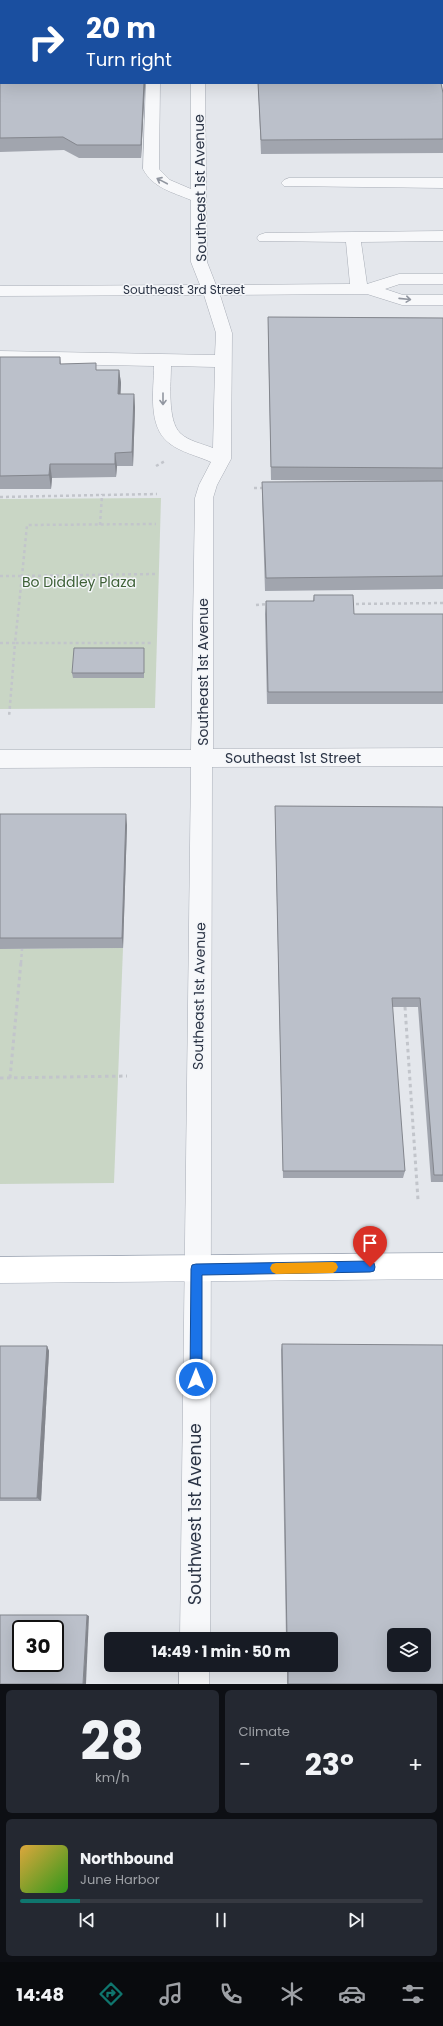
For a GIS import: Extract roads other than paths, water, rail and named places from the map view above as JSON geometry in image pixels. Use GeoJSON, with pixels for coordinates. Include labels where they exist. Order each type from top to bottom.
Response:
{"type":"FeatureCollection","features":[{"type":"Feature","properties":{"kind":"main road"},"geometry":{"type":"LineString","coordinates":[[0,1270],[443,1266]]}},
{"type":"Feature","properties":{"kind":"street"},"geometry":{"type":"LineString","coordinates":[[153,84],[154,112],[151,168],[153,176],[160,181],[198,197]]}},
{"type":"Feature","properties":{"kind":"street","name":"Southeast 1st Avenue"},"geometry":{"type":"LineString","coordinates":[[196,1269],[204,498],[208,485],[222,459],[224,360],[224,333],[210,289],[199,262],[198,84]]}},
{"type":"Feature","properties":{"kind":"street"},"geometry":{"type":"LineString","coordinates":[[289,183],[443,183]]}},
{"type":"Feature","properties":{"kind":"street"},"geometry":{"type":"LineString","coordinates":[[265,238],[443,236]]}},
{"type":"Feature","properties":{"kind":"street"},"geometry":{"type":"LineString","coordinates":[[353,237],[364,288]]}},
{"type":"Feature","properties":{"kind":"street","name":"Southeast 3rd Street"},"geometry":{"type":"LineString","coordinates":[[0,291],[364,288],[399,279],[443,279]]}},
{"type":"Feature","properties":{"kind":"street","name":"Southeast 3rd Street"},"geometry":{"type":"LineString","coordinates":[[364,288],[402,300],[443,300]]}},
{"type":"Feature","properties":{"kind":"street"},"geometry":{"type":"LineString","coordinates":[[0,357],[224,360]]}},
{"type":"Feature","properties":{"kind":"street"},"geometry":{"type":"LineString","coordinates":[[163,360],[163,416],[166,428],[174,438],[222,459]]}},
{"type":"Feature","properties":{"kind":"street","name":"Southeast 1st Street"},"geometry":{"type":"LineString","coordinates":[[0,759],[443,757]]}},
{"type":"Feature","properties":{"kind":"street","name":"Southwest 1st Avenue"},"geometry":{"type":"LineString","coordinates":[[194,1632],[196,1269]]}},
{"type":"Feature","properties":{"kind":"street"},"geometry":{"type":"LineString","coordinates":[[194,1672],[194,1684]]}},
{"type":"Feature","properties":{"kind":"park label","name":"Bo Diddley Plaza"},"geometry":{"type":"Point","coordinates":[79,582]}}]}
